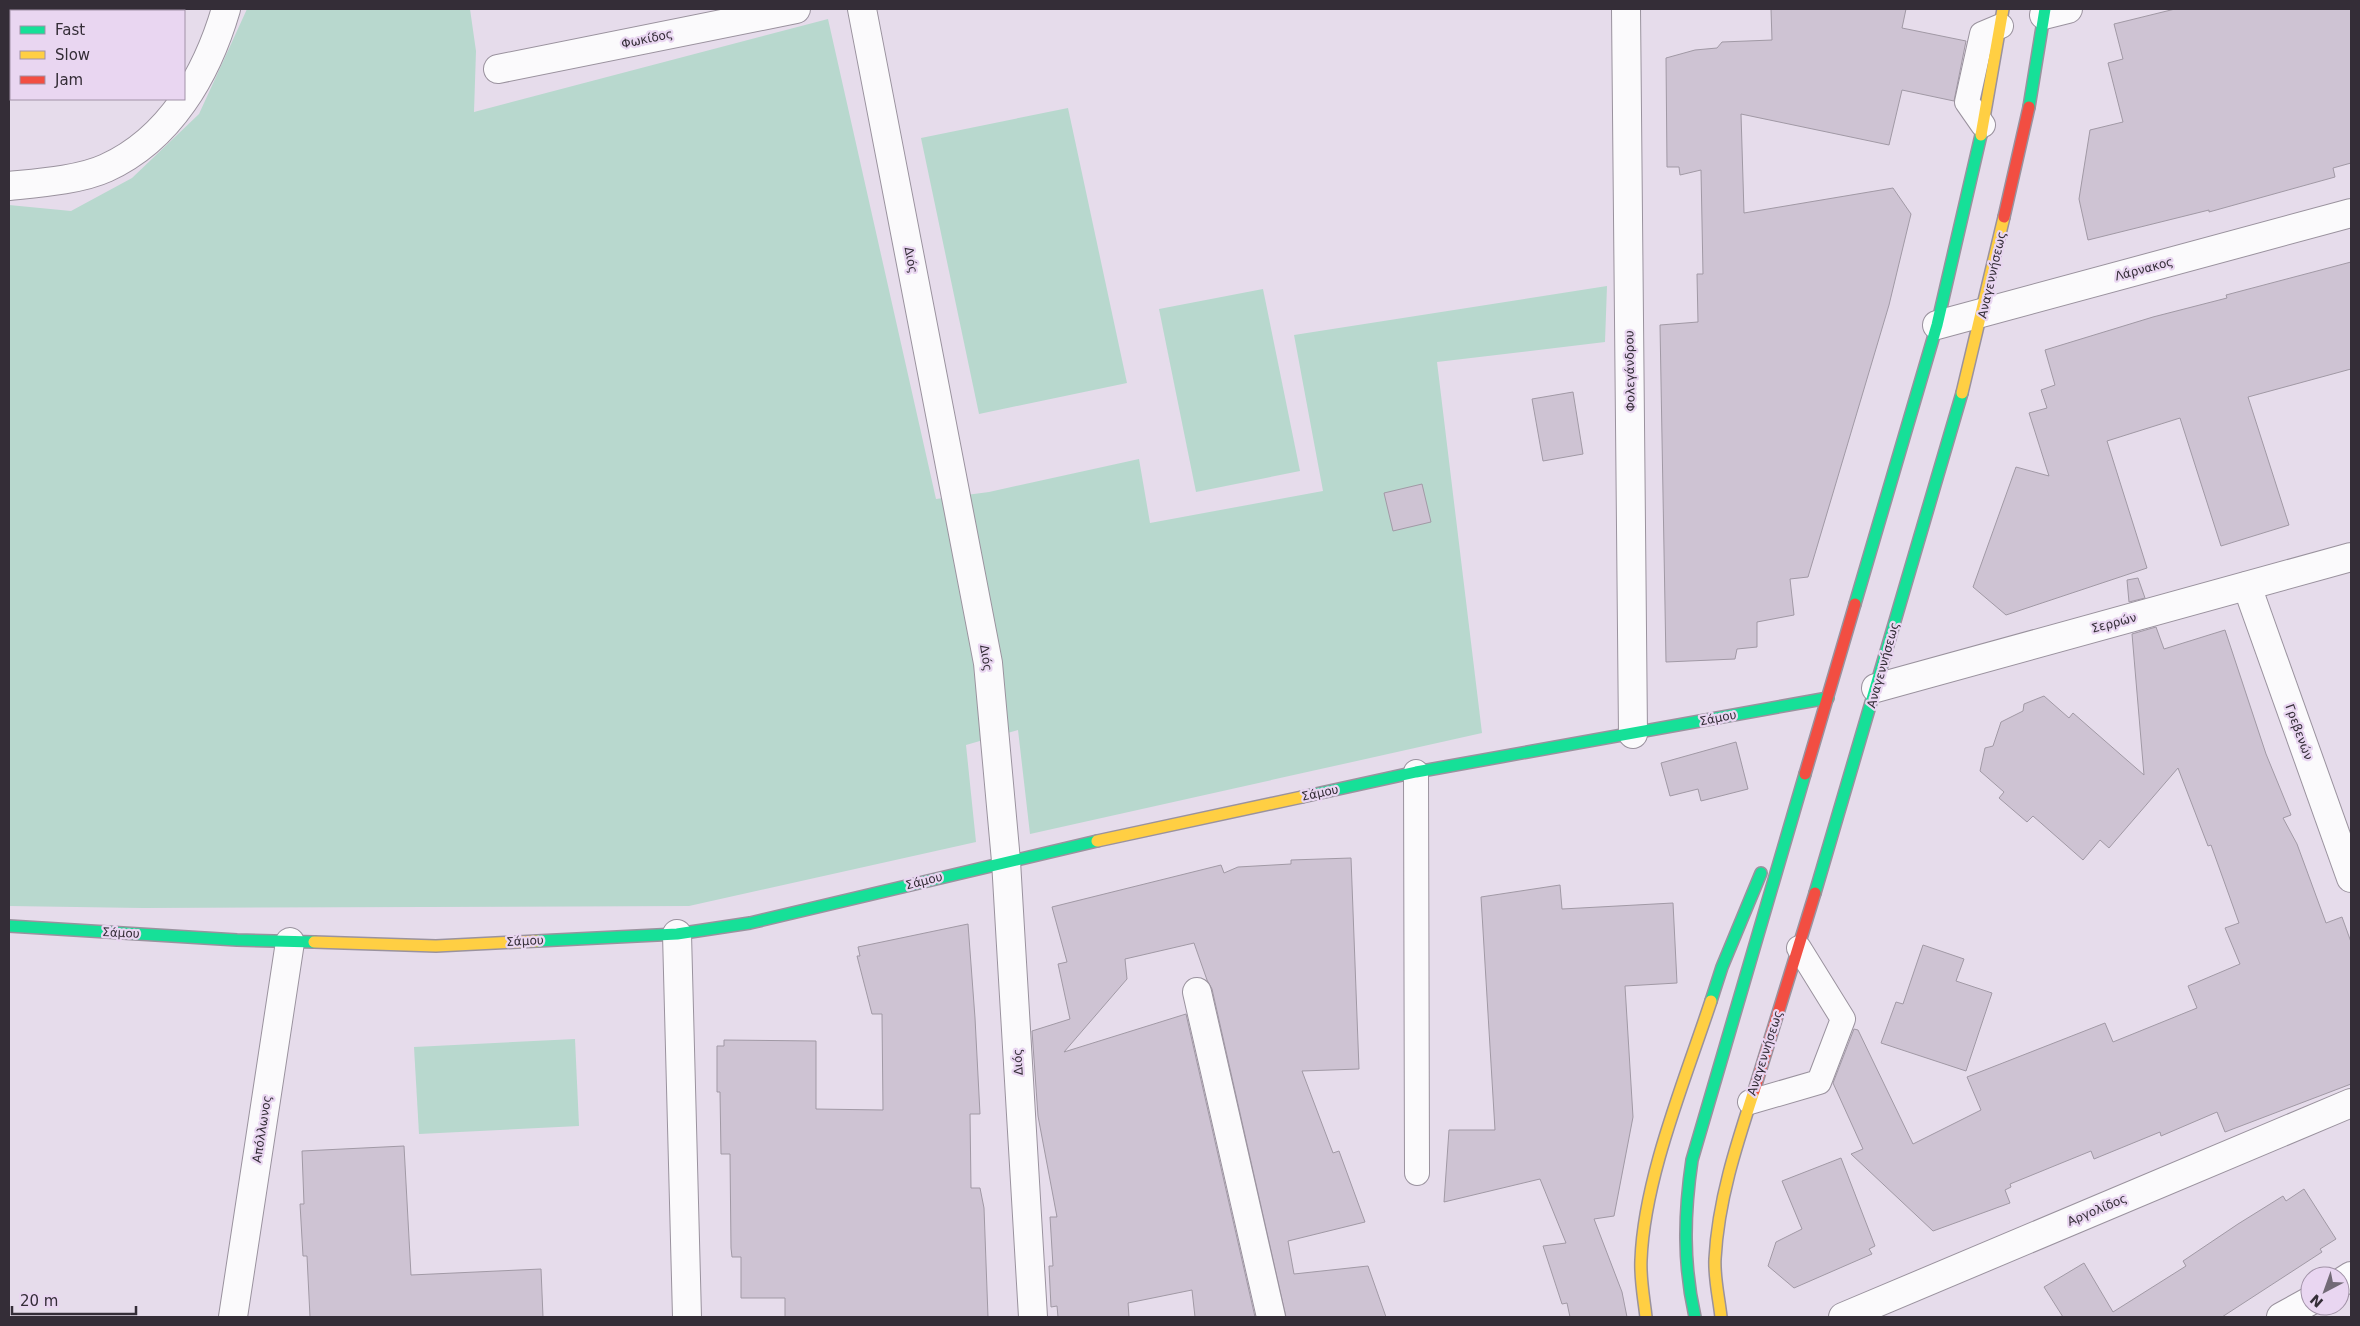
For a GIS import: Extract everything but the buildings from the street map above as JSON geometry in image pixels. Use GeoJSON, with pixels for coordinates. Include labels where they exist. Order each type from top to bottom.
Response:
{"type":"FeatureCollection","features":[{"type":"Feature","properties":{"kind":"main road","name":"Αναγεννήσεως"},"geometry":{"type":"LineString","coordinates":[[1721,1317],[1714,1261],[1729,1169],[1799,948],[1969,370],[1984,312],[2030,101],[2053,11]]}},
{"type":"Feature","properties":{"kind":"main road"},"geometry":{"type":"LineString","coordinates":[[1695,1317],[1684,1261],[1683,1232],[1692,1160],[1937,324],[1983,125]]}},
{"type":"Feature","properties":{"kind":"main road","name":"Σάμου"},"geometry":{"type":"LineString","coordinates":[[9,926],[290,942],[436,946],[677,934],[750,923],[1006,861],[1416,772],[1828,698]]}},
{"type":"Feature","properties":{"kind":"main road"},"geometry":{"type":"LineString","coordinates":[[1646,1317],[1642,1261],[1647,1215],[1658,1164],[1722,966],[1813,749]]}},
{"type":"Feature","properties":{"kind":"street"},"geometry":{"type":"LineString","coordinates":[[185,99],[209,56],[226,9]]}},
{"type":"Feature","properties":{"kind":"street","name":"Φωκίδος"},"geometry":{"type":"LineString","coordinates":[[498,70],[796,9]]}},
{"type":"Feature","properties":{"kind":"street","name":"Διός"},"geometry":{"type":"LineString","coordinates":[[862,9],[988,663],[1006,861],[1033,1317]]}},
{"type":"Feature","properties":{"kind":"street","name":"Φολεγάνδρου"},"geometry":{"type":"LineString","coordinates":[[1626,9],[1633,734]]}},
{"type":"Feature","properties":{"kind":"street"},"geometry":{"type":"LineString","coordinates":[[9,186],[76,176],[105,168],[136,150],[162,128],[184,100]]}},
{"type":"Feature","properties":{"kind":"street","name":"Λάρνακος"},"geometry":{"type":"LineString","coordinates":[[1937,324],[2351,213]]}},
{"type":"Feature","properties":{"kind":"street","name":"Σερρών"},"geometry":{"type":"LineString","coordinates":[[1876,688],[2351,557]]}},
{"type":"Feature","properties":{"kind":"street","name":"Γρεβενών"},"geometry":{"type":"LineString","coordinates":[[2247,586],[2351,878]]}},
{"type":"Feature","properties":{"kind":"street"},"geometry":{"type":"LineString","coordinates":[[677,934],[687,1317]]}},
{"type":"Feature","properties":{"kind":"street","name":"Απόλλωνος"},"geometry":{"type":"LineString","coordinates":[[233,1317],[290,942]]}},
{"type":"Feature","properties":{"kind":"street"},"geometry":{"type":"LineString","coordinates":[[1197,992],[1271,1317]]}},
{"type":"Feature","properties":{"kind":"street","name":"Αργολίδος"},"geometry":{"type":"LineString","coordinates":[[1844,1317],[2351,1103]]}},
{"type":"Feature","properties":{"kind":"street"},"geometry":{"type":"LineString","coordinates":[[2282,1317],[2300,1307]]}},
{"type":"Feature","properties":{"kind":"lane"},"geometry":{"type":"LineString","coordinates":[[1983,125],[1967,102],[1982,34],[2002,17]]}},
{"type":"Feature","properties":{"kind":"lane"},"geometry":{"type":"LineString","coordinates":[[1416,772],[1416,1173]]}},
{"type":"Feature","properties":{"kind":"lane"},"geometry":{"type":"LineString","coordinates":[[1750,1102],[1819,1082],[1843,1019],[1799,948]]}},
{"type":"Feature","properties":{"kind":"green space"},"geometry":{"type":"Polygon","coordinates":[[[247,9],[470,9],[476,51],[474,112],[828,19],[936,499],[989,492],[1139,459],[1150,523],[1323,491],[1294,335],[1607,286],[1605,342],[1437,362],[1482,733],[1030,834],[1018,730],[966,745],[976,842],[689,906],[143,908],[9,906],[9,205],[71,211],[132,178],[199,114],[247,9]]]}},
{"type":"Feature","properties":{"kind":"green space"},"geometry":{"type":"Polygon","coordinates":[[[1068,108],[1127,383],[979,414],[921,138],[1068,108]]]}},
{"type":"Feature","properties":{"kind":"green space"},"geometry":{"type":"Polygon","coordinates":[[[1263,289],[1300,471],[1196,492],[1159,309],[1263,289]]]}},
{"type":"Feature","properties":{"kind":"green space"},"geometry":{"type":"Polygon","coordinates":[[[575,1039],[579,1126],[419,1134],[414,1047],[575,1039]]]}},
{"type":"Feature","properties":{"kind":"traffic: fast"},"geometry":{"type":"LineString","coordinates":[[2029,107],[2045,9]]}},
{"type":"Feature","properties":{"kind":"traffic: fast"},"geometry":{"type":"LineString","coordinates":[[1855,604],[1937,325],[1981,135]]}},
{"type":"Feature","properties":{"kind":"traffic: fast"},"geometry":{"type":"LineString","coordinates":[[1815,893],[1962,393]]}},
{"type":"Feature","properties":{"kind":"traffic: fast"},"geometry":{"type":"LineString","coordinates":[[1302,797],[1416,772],[1828,698]]}},
{"type":"Feature","properties":{"kind":"traffic: fast"},"geometry":{"type":"LineString","coordinates":[[1695,1317],[1688,1278],[1686,1239],[1687,1200],[1692,1160],[1805,774]]}},
{"type":"Feature","properties":{"kind":"traffic: fast"},"geometry":{"type":"LineString","coordinates":[[537,941],[677,934],[750,923],[1097,841]]}},
{"type":"Feature","properties":{"kind":"traffic: fast"},"geometry":{"type":"LineString","coordinates":[[1711,1001],[1722,967],[1761,873]]}},
{"type":"Feature","properties":{"kind":"traffic: fast"},"geometry":{"type":"LineString","coordinates":[[9,926],[237,940],[314,942]]}},
{"type":"Feature","properties":{"kind":"traffic: slow"},"geometry":{"type":"LineString","coordinates":[[1981,135],[2003,9]]}},
{"type":"Feature","properties":{"kind":"traffic: slow"},"geometry":{"type":"LineString","coordinates":[[1962,393],[2004,217]]}},
{"type":"Feature","properties":{"kind":"traffic: slow"},"geometry":{"type":"LineString","coordinates":[[1097,841],[1302,797]]}},
{"type":"Feature","properties":{"kind":"traffic: slow"},"geometry":{"type":"LineString","coordinates":[[314,942],[436,946],[537,941]]}},
{"type":"Feature","properties":{"kind":"traffic: slow"},"geometry":{"type":"LineString","coordinates":[[1646,1317],[1641,1260],[1650,1196],[1667,1129],[1711,1001]]}},
{"type":"Feature","properties":{"kind":"traffic: slow"},"geometry":{"type":"LineString","coordinates":[[1721,1317],[1715,1266],[1720,1216],[1735,1153],[1754,1091]]}},
{"type":"Feature","properties":{"kind":"traffic: jam"},"geometry":{"type":"LineString","coordinates":[[2004,217],[2029,107]]}},
{"type":"Feature","properties":{"kind":"traffic: jam"},"geometry":{"type":"LineString","coordinates":[[1805,774],[1855,604]]}},
{"type":"Feature","properties":{"kind":"traffic: jam"},"geometry":{"type":"LineString","coordinates":[[1754,1091],[1815,893]]}}]}
